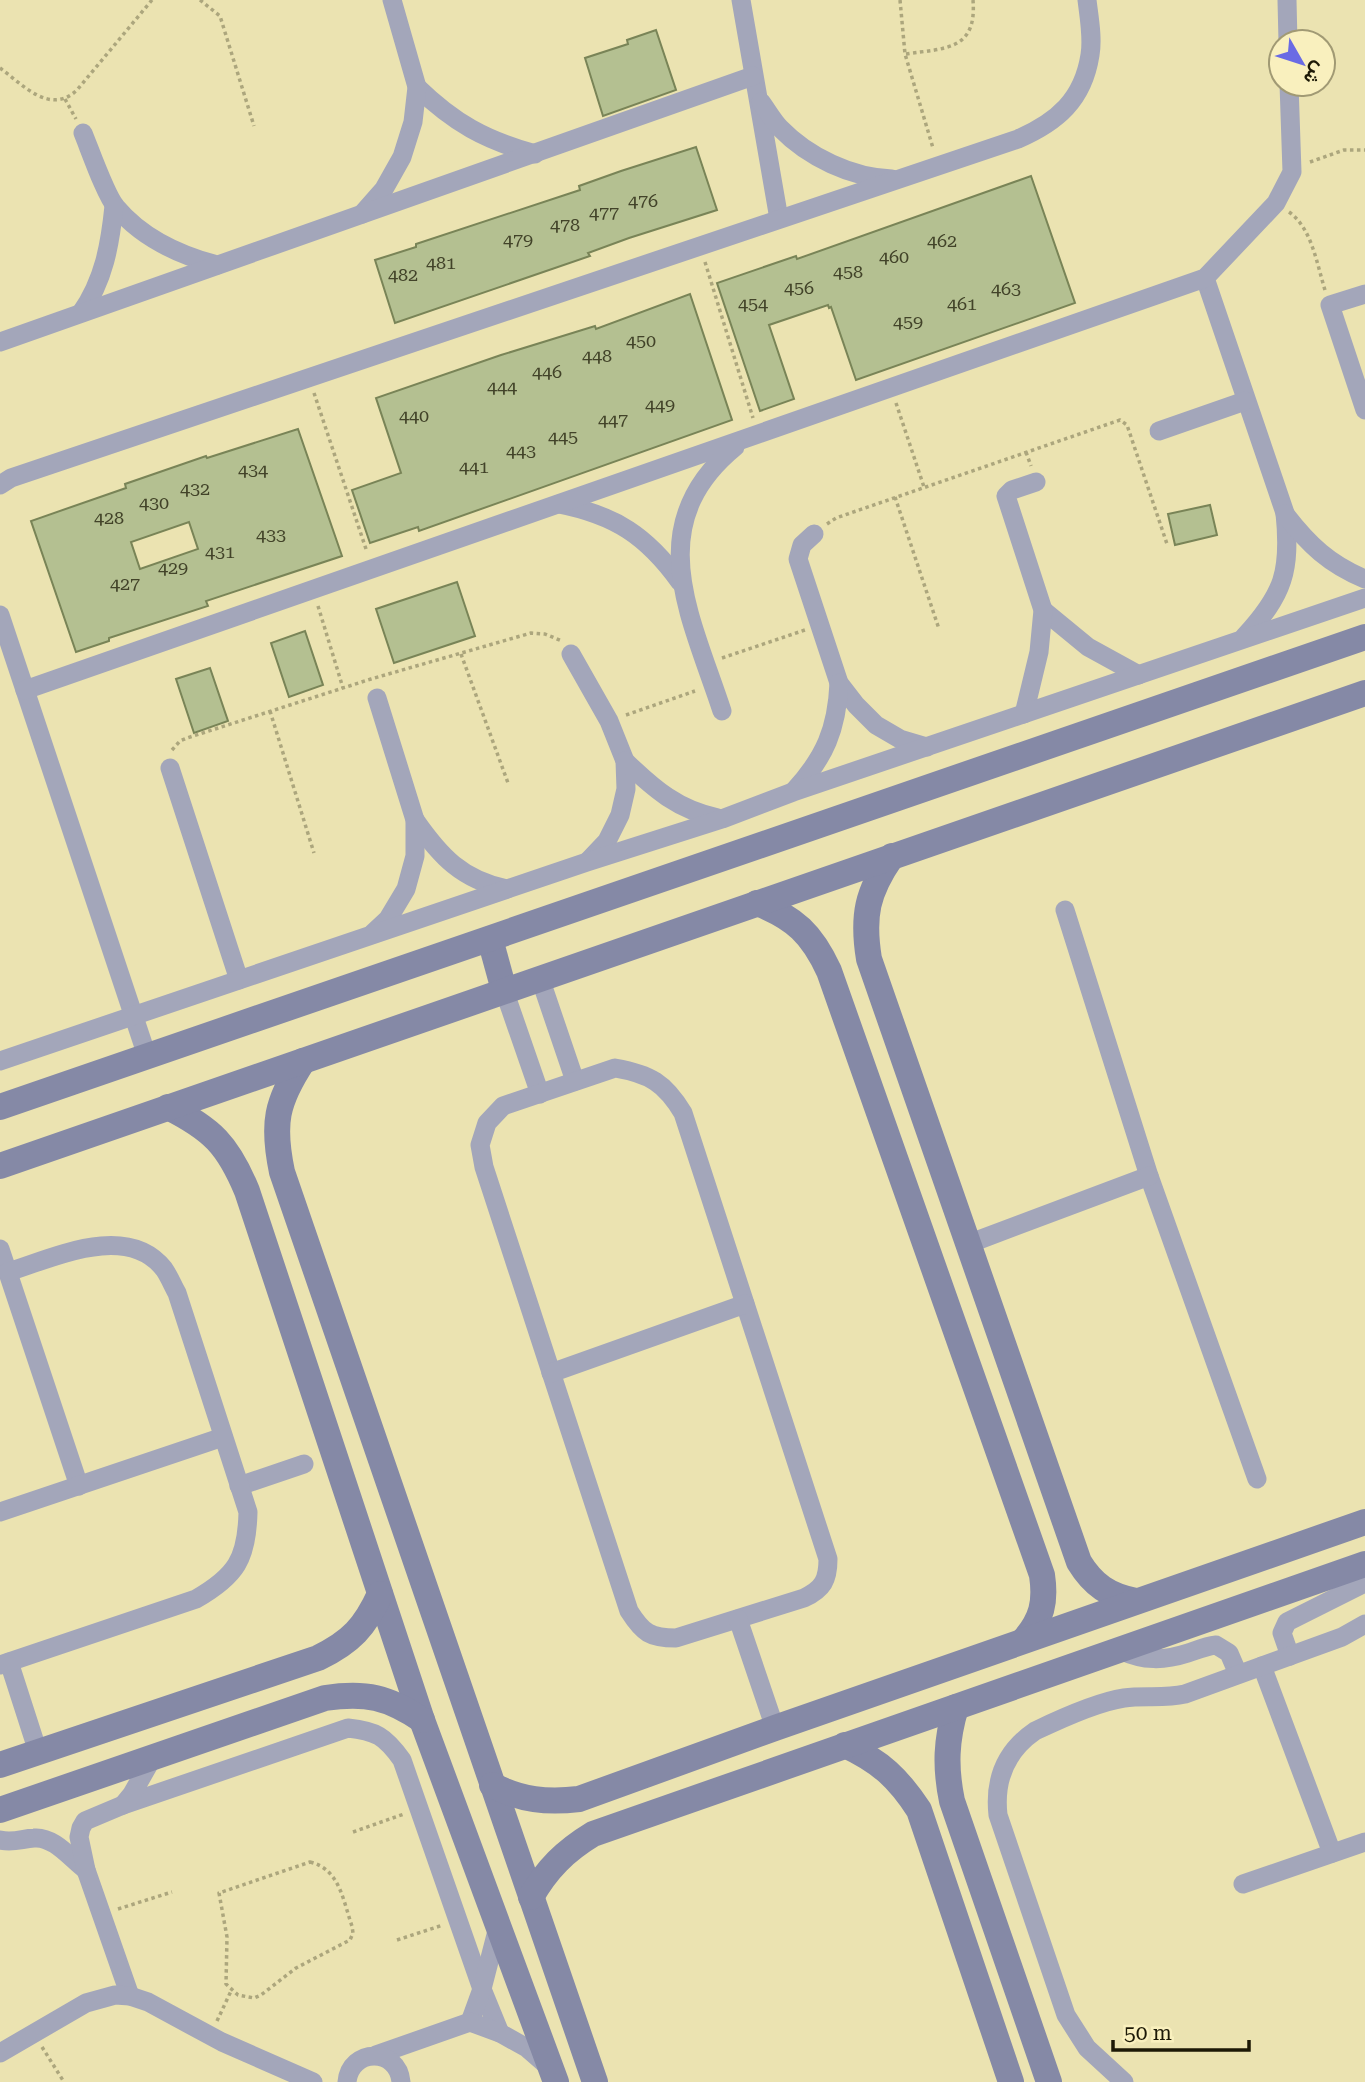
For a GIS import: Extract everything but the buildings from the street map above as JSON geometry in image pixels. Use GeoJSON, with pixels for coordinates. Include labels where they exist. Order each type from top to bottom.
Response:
{"type":"FeatureCollection","features":[{"type":"Feature","properties":{"kind":"street"},"geometry":{"type":"LineString","coordinates":[[361,214],[384,188],[402,157],[413,122],[417,87],[392,0]]}},
{"type":"Feature","properties":{"kind":"street"},"geometry":{"type":"LineString","coordinates":[[741,0],[779,219]]}},
{"type":"Feature","properties":{"kind":"street"},"geometry":{"type":"LineString","coordinates":[[0,485],[12,478],[1018,139],[1045,127],[1067,107],[1083,82],[1091,54],[1087,0]]}},
{"type":"Feature","properties":{"kind":"street"},"geometry":{"type":"LineString","coordinates":[[1287,0],[1288,28]]}},
{"type":"Feature","properties":{"kind":"street"},"geometry":{"type":"LineString","coordinates":[[0,342],[753,76]]}},
{"type":"Feature","properties":{"kind":"street"},"geometry":{"type":"LineString","coordinates":[[417,87],[442,110],[470,130],[535,154]]}},
{"type":"Feature","properties":{"kind":"street"},"geometry":{"type":"LineString","coordinates":[[757,97],[779,128],[810,152],[844,169],[882,178],[900,179]]}},
{"type":"Feature","properties":{"kind":"street"},"geometry":{"type":"LineString","coordinates":[[25,690],[1205,278],[1276,203],[1292,172],[1289,98]]}},
{"type":"Feature","properties":{"kind":"street"},"geometry":{"type":"LineString","coordinates":[[83,133],[114,206],[148,236],[187,257],[217,265]]}},
{"type":"Feature","properties":{"kind":"street"},"geometry":{"type":"LineString","coordinates":[[81,313],[92,297],[109,253],[114,206]]}},
{"type":"Feature","properties":{"kind":"street"},"geometry":{"type":"LineString","coordinates":[[1205,278],[1285,513],[1289,548],[1282,583],[1265,614],[1241,640]]}},
{"type":"Feature","properties":{"kind":"street"},"geometry":{"type":"LineString","coordinates":[[1365,295],[1330,305],[1365,410]]}},
{"type":"Feature","properties":{"kind":"street"},"geometry":{"type":"LineString","coordinates":[[1159,431],[1245,401]]}},
{"type":"Feature","properties":{"kind":"street"},"geometry":{"type":"LineString","coordinates":[[722,711],[680,582],[679,549],[685,517],[698,487],[718,460],[751,437]]}},
{"type":"Feature","properties":{"kind":"street"},"geometry":{"type":"LineString","coordinates":[[1024,714],[1039,652],[1043,610],[1006,496],[1012,490],[1036,482]]}},
{"type":"Feature","properties":{"kind":"street"},"geometry":{"type":"LineString","coordinates":[[559,503],[588,510],[616,521],[633,532],[663,558],[680,582]]}},
{"type":"Feature","properties":{"kind":"street"},"geometry":{"type":"LineString","coordinates":[[1285,513],[1306,541],[1332,563],[1365,579]]}},
{"type":"Feature","properties":{"kind":"street"},"geometry":{"type":"LineString","coordinates":[[814,534],[802,545],[798,559],[839,683],[856,705],[876,724],[901,739],[927,747]]}},
{"type":"Feature","properties":{"kind":"street"},"geometry":{"type":"LineString","coordinates":[[0,1061],[587,862],[722,819],[793,792],[1365,598]]}},
{"type":"Feature","properties":{"kind":"street"},"geometry":{"type":"LineString","coordinates":[[1043,610],[1088,647],[1139,675]]}},
{"type":"Feature","properties":{"kind":"street"},"geometry":{"type":"LineString","coordinates":[[0,615],[147,1056]]}},
{"type":"Feature","properties":{"kind":"street"},"geometry":{"type":"LineString","coordinates":[[0,1107],[1365,637]]}},
{"type":"Feature","properties":{"kind":"street"},"geometry":{"type":"LineString","coordinates":[[571,654],[609,721],[625,761],[626,789],[620,816],[607,841],[587,862]]}},
{"type":"Feature","properties":{"kind":"street"},"geometry":{"type":"LineString","coordinates":[[793,792],[813,769],[828,742],[838,712],[839,683]]}},
{"type":"Feature","properties":{"kind":"street"},"geometry":{"type":"LineString","coordinates":[[0,1166],[1365,693]]}},
{"type":"Feature","properties":{"kind":"street"},"geometry":{"type":"LineString","coordinates":[[369,936],[388,919],[406,889],[415,856],[415,821],[377,698]]}},
{"type":"Feature","properties":{"kind":"street"},"geometry":{"type":"LineString","coordinates":[[625,761],[650,785],[670,799],[695,813],[722,819]]}},
{"type":"Feature","properties":{"kind":"street"},"geometry":{"type":"LineString","coordinates":[[170,768],[239,980]]}},
{"type":"Feature","properties":{"kind":"street"},"geometry":{"type":"LineString","coordinates":[[415,821],[434,847],[458,869],[486,884],[508,889]]}},
{"type":"Feature","properties":{"kind":"street"},"geometry":{"type":"LineString","coordinates":[[892,856],[877,879],[867,905],[864,932],[869,959],[1079,1562],[1088,1577],[1102,1589],[1118,1598],[1136,1601]]}},
{"type":"Feature","properties":{"kind":"street"},"geometry":{"type":"LineString","coordinates":[[757,903],[781,913],[801,928],[818,948],[829,971],[1042,1575],[1045,1592],[1043,1610],[1036,1626],[1024,1640]]}},
{"type":"Feature","properties":{"kind":"street"},"geometry":{"type":"LineString","coordinates":[[1065,910],[1149,1177],[1258,1479]]}},
{"type":"Feature","properties":{"kind":"street"},"geometry":{"type":"LineString","coordinates":[[490,939],[504,990],[540,1094]]}},
{"type":"Feature","properties":{"kind":"street"},"geometry":{"type":"LineString","coordinates":[[540,978],[575,1082]]}},
{"type":"Feature","properties":{"kind":"street"},"geometry":{"type":"LineString","coordinates":[[303,1060],[287,1086],[277,1114],[276,1143],[282,1172],[595,2082]]}},
{"type":"Feature","properties":{"kind":"street"},"geometry":{"type":"LineString","coordinates":[[615,1068],[637,1071],[656,1080],[672,1095],[683,1113],[828,1559],[828,1576],[819,1590],[804,1598],[676,1638],[656,1638],[639,1628],[629,1611],[484,1167],[480,1145],[487,1123],[503,1106],[575,1082],[615,1068]]}},
{"type":"Feature","properties":{"kind":"street"},"geometry":{"type":"LineString","coordinates":[[167,1107],[194,1121],[218,1139],[235,1163],[247,1191],[422,1720],[554,2075]]}},
{"type":"Feature","properties":{"kind":"street"},"geometry":{"type":"LineString","coordinates":[[968,1244],[1149,1177]]}},
{"type":"Feature","properties":{"kind":"street"},"geometry":{"type":"LineString","coordinates":[[8,1272],[90,1248],[117,1244],[143,1252],[164,1269],[177,1293],[248,1512],[247,1540],[237,1565],[219,1586],[195,1599],[4,1664],[38,1752]]}},
{"type":"Feature","properties":{"kind":"street"},"geometry":{"type":"LineString","coordinates":[[0,1249],[79,1486]]}},
{"type":"Feature","properties":{"kind":"street"},"geometry":{"type":"LineString","coordinates":[[551,1373],[745,1304]]}},
{"type":"Feature","properties":{"kind":"street"},"geometry":{"type":"LineString","coordinates":[[0,1512],[223,1437]]}},
{"type":"Feature","properties":{"kind":"street"},"geometry":{"type":"LineString","coordinates":[[239,1486],[304,1464]]}},
{"type":"Feature","properties":{"kind":"street"},"geometry":{"type":"LineString","coordinates":[[492,1785],[512,1795],[534,1801],[579,1799],[1365,1522]]}},
{"type":"Feature","properties":{"kind":"street"},"geometry":{"type":"LineString","coordinates":[[531,1897],[556,1860],[573,1845],[593,1834],[1365,1564]]}},
{"type":"Feature","properties":{"kind":"street"},"geometry":{"type":"LineString","coordinates":[[1290,1656],[1282,1633],[1287,1622],[1365,1583]]}},
{"type":"Feature","properties":{"kind":"street"},"geometry":{"type":"LineString","coordinates":[[0,1765],[318,1658],[339,1648],[357,1633],[371,1615],[380,1594]]}},
{"type":"Feature","properties":{"kind":"street"},"geometry":{"type":"LineString","coordinates":[[738,1619],[775,1728]]}},
{"type":"Feature","properties":{"kind":"street"},"geometry":{"type":"LineString","coordinates":[[1124,2082],[1087,2048],[1066,2015],[998,1815],[999,1782],[1008,1759],[1024,1739],[1047,1725],[1112,1700],[1173,1696],[1342,1637],[1365,1624]]}},
{"type":"Feature","properties":{"kind":"street"},"geometry":{"type":"LineString","coordinates":[[1120,1650],[1156,1660],[1170,1659],[1216,1645],[1228,1653],[1238,1674]]}},
{"type":"Feature","properties":{"kind":"street"},"geometry":{"type":"LineString","coordinates":[[1262,1665],[1332,1853]]}},
{"type":"Feature","properties":{"kind":"street"},"geometry":{"type":"LineString","coordinates":[[0,1810],[325,1698],[351,1694],[376,1697],[401,1705],[422,1720]]}},
{"type":"Feature","properties":{"kind":"street"},"geometry":{"type":"LineString","coordinates":[[956,1707],[946,1754],[952,1801],[1049,2082]]}},
{"type":"Feature","properties":{"kind":"street"},"geometry":{"type":"LineString","coordinates":[[73,1849],[85,1821],[123,1805],[348,1728],[370,1730],[389,1742],[402,1760],[500,2033]]}},
{"type":"Feature","properties":{"kind":"street"},"geometry":{"type":"LineString","coordinates":[[845,1745],[868,1756],[889,1771],[906,1789],[919,1810],[1011,2082]]}},
{"type":"Feature","properties":{"kind":"street"},"geometry":{"type":"LineString","coordinates":[[123,1805],[153,1757]]}},
{"type":"Feature","properties":{"kind":"street"},"geometry":{"type":"LineString","coordinates":[[4,1843],[36,1837],[73,1849],[86,1870],[130,1996]]}},
{"type":"Feature","properties":{"kind":"street"},"geometry":{"type":"LineString","coordinates":[[1244,1884],[1365,1842]]}},
{"type":"Feature","properties":{"kind":"street"},"geometry":{"type":"LineString","coordinates":[[470,2022],[482,1989],[498,1927]]}},
{"type":"Feature","properties":{"kind":"street"},"geometry":{"type":"LineString","coordinates":[[0,2053],[86,2003],[100,1997],[130,1996],[148,2002],[210,2035],[313,2082]]}},
{"type":"Feature","properties":{"kind":"street"},"geometry":{"type":"LineString","coordinates":[[347,2082],[352,2067],[358,2060],[470,2022],[500,2033],[527,2049],[554,2075]]}},
{"type":"Feature","properties":{"kind":"street"},"geometry":{"type":"LineString","coordinates":[[376,2055],[392,2062],[398,2069],[401,2082]]}},
{"type":"Feature","properties":{"kind":"path"},"geometry":{"type":"LineString","coordinates":[[0,68],[43,99],[65,99],[77,90],[152,0]]}},
{"type":"Feature","properties":{"kind":"path"},"geometry":{"type":"LineString","coordinates":[[200,0],[220,16],[254,126]]}},
{"type":"Feature","properties":{"kind":"path"},"geometry":{"type":"LineString","coordinates":[[900,0],[905,54],[938,166]]}},
{"type":"Feature","properties":{"kind":"path"},"geometry":{"type":"LineString","coordinates":[[905,54],[951,47],[959,43],[971,29],[974,20],[973,0]]}},
{"type":"Feature","properties":{"kind":"path"},"geometry":{"type":"LineString","coordinates":[[1292,172],[1317,158],[1344,150],[1365,150]]}},
{"type":"Feature","properties":{"kind":"path"},"geometry":{"type":"LineString","coordinates":[[1276,203],[1297,218],[1309,238],[1330,305]]}},
{"type":"Feature","properties":{"kind":"path"},"geometry":{"type":"LineString","coordinates":[[700,246],[751,437]]}},
{"type":"Feature","properties":{"kind":"path"},"geometry":{"type":"LineString","coordinates":[[309,378],[372,569]]}},
{"type":"Feature","properties":{"kind":"path"},"geometry":{"type":"LineString","coordinates":[[891,388],[924,487]]}},
{"type":"Feature","properties":{"kind":"path"},"geometry":{"type":"LineString","coordinates":[[895,498],[939,629]]}},
{"type":"Feature","properties":{"kind":"path"},"geometry":{"type":"LineString","coordinates":[[312,590],[343,688]]}},
{"type":"Feature","properties":{"kind":"path"},"geometry":{"type":"LineString","coordinates":[[707,663],[820,625]]}},
{"type":"Feature","properties":{"kind":"path"},"geometry":{"type":"LineString","coordinates":[[461,654],[508,783]]}},
{"type":"Feature","properties":{"kind":"path"},"geometry":{"type":"LineString","coordinates":[[609,721],[714,684]]}},
{"type":"Feature","properties":{"kind":"path"},"geometry":{"type":"LineString","coordinates":[[270,711],[314,853]]}},
{"type":"Feature","properties":{"kind":"path"},"geometry":{"type":"LineString","coordinates":[[353,1832],[419,1809]]}},
{"type":"Feature","properties":{"kind":"path"},"geometry":{"type":"LineString","coordinates":[[310,1861],[329,1870],[335,1878],[352,1926],[350,1940],[296,1968],[261,1995],[254,1998],[231,1991],[226,1984],[228,1937],[219,1893],[310,1861]]}},
{"type":"Feature","properties":{"kind":"path"},"geometry":{"type":"LineString","coordinates":[[103,1914],[172,1892]]}},
{"type":"Feature","properties":{"kind":"path"},"geometry":{"type":"LineString","coordinates":[[397,1940],[458,1920]]}},
{"type":"Feature","properties":{"kind":"path"},"geometry":{"type":"LineString","coordinates":[[210,2035],[231,1991]]}},
{"type":"Feature","properties":{"kind":"path"},"geometry":{"type":"LineString","coordinates":[[33,2034],[64,2082]]}}]}
